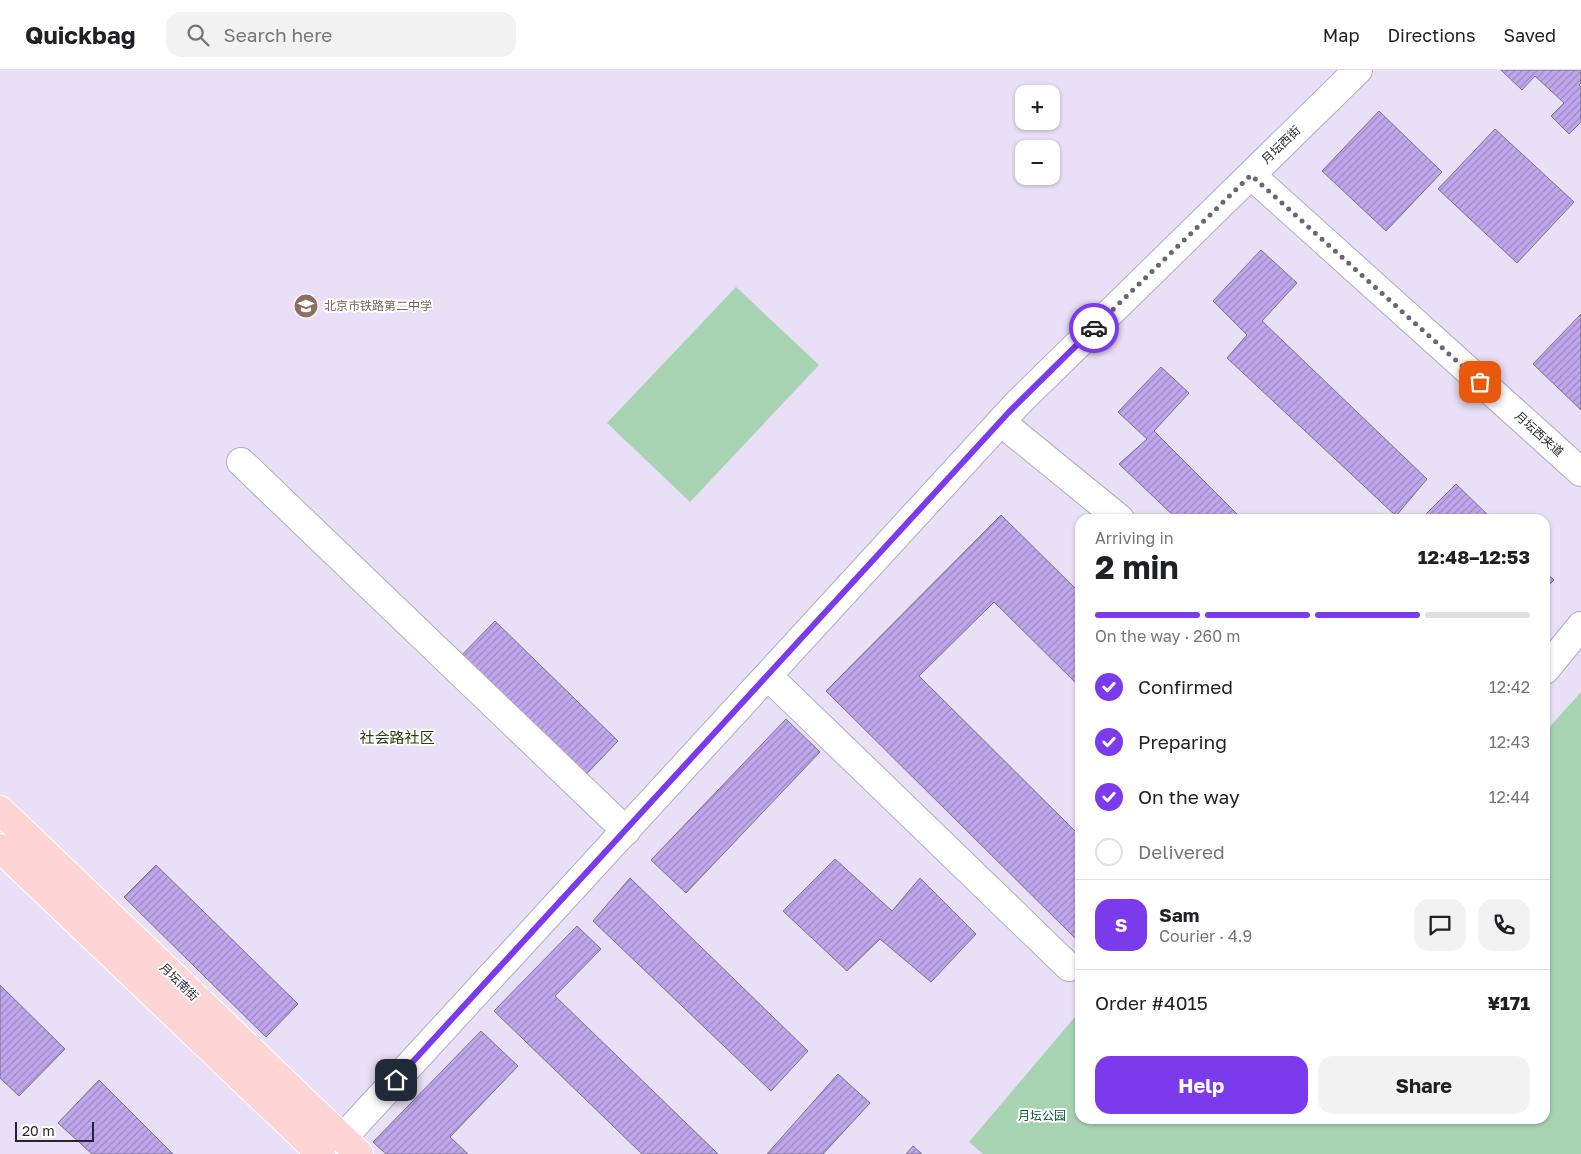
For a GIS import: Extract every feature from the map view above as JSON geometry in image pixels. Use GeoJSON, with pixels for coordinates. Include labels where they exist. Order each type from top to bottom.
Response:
{"type":"FeatureCollection","features":[{"type":"Feature","properties":{"kind":"main road","name":"月坛南街"},"geometry":{"type":"LineString","coordinates":[[0,810],[343,1149]]}},
{"type":"Feature","properties":{"kind":"main road"},"geometry":{"type":"LineString","coordinates":[[0,848],[321,1154]]}},
{"type":"Feature","properties":{"kind":"street","name":"月坛西街"},"geometry":{"type":"LineString","coordinates":[[343,1149],[626,831],[1001,422],[1358,70]]}},
{"type":"Feature","properties":{"kind":"street","name":"月坛西夹道"},"geometry":{"type":"LineString","coordinates":[[1251,175],[1581,472]]}},
{"type":"Feature","properties":{"kind":"street"},"geometry":{"type":"LineString","coordinates":[[1001,422],[1114,514]]}},
{"type":"Feature","properties":{"kind":"street"},"geometry":{"type":"LineString","coordinates":[[241,462],[626,831]]}},
{"type":"Feature","properties":{"kind":"street"},"geometry":{"type":"LineString","coordinates":[[1550,664],[1581,626]]}},
{"type":"Feature","properties":{"kind":"street"},"geometry":{"type":"LineString","coordinates":[[768,676],[1069,967]]}},
{"type":"Feature","properties":{"kind":"green space"},"geometry":{"type":"Polygon","coordinates":[[[736,287],[819,365],[690,502],[607,423],[736,287]]]}},
{"type":"Feature","properties":{"kind":"green space","name":"月坛公园"},"geometry":{"type":"Polygon","coordinates":[[[1581,692],[1581,1154],[983,1154],[969,1142],[1075,1017],[1075,1124],[1550,1124],[1550,726],[1581,692]]]}},
{"type":"Feature","properties":{"kind":"building"},"geometry":{"type":"Polygon","coordinates":[[[1501,70],[1581,70],[1581,83],[1579,85],[1581,87],[1581,122],[1569,134],[1551,116],[1564,103],[1535,76],[1522,90],[1501,70]]]}},
{"type":"Feature","properties":{"kind":"building"},"geometry":{"type":"Polygon","coordinates":[[[1379,111],[1442,172],[1386,231],[1322,171],[1379,111]]]}},
{"type":"Feature","properties":{"kind":"building"},"geometry":{"type":"Polygon","coordinates":[[[1495,129],[1574,202],[1517,263],[1438,189],[1495,129]]]}},
{"type":"Feature","properties":{"kind":"building"},"geometry":{"type":"Polygon","coordinates":[[[1261,250],[1297,283],[1262,321],[1427,479],[1398,514],[1394,514],[1227,358],[1247,335],[1213,301],[1261,250]]]}},
{"type":"Feature","properties":{"kind":"building"},"geometry":{"type":"Polygon","coordinates":[[[1581,314],[1581,410],[1533,364],[1581,314]]]}},
{"type":"Feature","properties":{"kind":"building"},"geometry":{"type":"Polygon","coordinates":[[[1161,367],[1189,393],[1154,431],[1237,514],[1172,514],[1119,464],[1147,439],[1118,412],[1161,367]]]}},
{"type":"Feature","properties":{"kind":"building"},"geometry":{"type":"Polygon","coordinates":[[[1456,484],[1487,514],[1426,514],[1456,484]]]}},
{"type":"Feature","properties":{"kind":"building"},"geometry":{"type":"Polygon","coordinates":[[[1001,515],[1075,588],[1075,682],[994,602],[919,676],[1075,831],[1075,938],[826,691],[1001,515]]]}},
{"type":"Feature","properties":{"kind":"building"},"geometry":{"type":"Polygon","coordinates":[[[495,621],[618,741],[575,786],[451,666],[495,621]]]}},
{"type":"Feature","properties":{"kind":"building"},"geometry":{"type":"Polygon","coordinates":[[[786,719],[820,752],[686,893],[651,860],[786,719]]]}},
{"type":"Feature","properties":{"kind":"building"},"geometry":{"type":"Polygon","coordinates":[[[835,859],[892,911],[920,878],[976,934],[931,982],[880,939],[847,971],[783,911],[835,859]]]}},
{"type":"Feature","properties":{"kind":"building"},"geometry":{"type":"Polygon","coordinates":[[[156,865],[298,1004],[266,1037],[124,897],[156,865]]]}},
{"type":"Feature","properties":{"kind":"building"},"geometry":{"type":"Polygon","coordinates":[[[630,878],[808,1051],[771,1091],[593,921],[630,878]]]}},
{"type":"Feature","properties":{"kind":"building"},"geometry":{"type":"Polygon","coordinates":[[[577,926],[601,949],[555,996],[718,1154],[642,1154],[494,1011],[577,926]]]}},
{"type":"Feature","properties":{"kind":"building"},"geometry":{"type":"Polygon","coordinates":[[[0,985],[65,1049],[19,1096],[0,1078],[0,985]]]}},
{"type":"Feature","properties":{"kind":"building"},"geometry":{"type":"Polygon","coordinates":[[[481,1031],[518,1066],[450,1137],[468,1154],[386,1154],[373,1142],[481,1031]]]}},
{"type":"Feature","properties":{"kind":"building"},"geometry":{"type":"Polygon","coordinates":[[[838,1074],[870,1103],[823,1154],[767,1154],[838,1074]]]}},
{"type":"Feature","properties":{"kind":"building"},"geometry":{"type":"Polygon","coordinates":[[[99,1080],[173,1154],[92,1154],[58,1123],[99,1080]]]}},
{"type":"Feature","properties":{"kind":"building"},"geometry":{"type":"Polygon","coordinates":[[[913,1146],[922,1154],[906,1154],[913,1146]]]}},
{"type":"Feature","properties":{"kind":"way so far"},"geometry":{"type":"LineString","coordinates":[[1094,328],[1251,175],[1480,382]]}},
{"type":"Feature","properties":{"kind":"place","name":"北京市铁路第二中学"},"geometry":{"type":"Point","coordinates":[306,306]}},
{"type":"Feature","properties":{"kind":"district","name":"社会路社区"},"geometry":{"type":"Point","coordinates":[397,738]}},
{"type":"Feature","properties":{"kind":"route"},"geometry":{"type":"LineString","coordinates":[[396,1080],[1009,412],[1094,328]]}}]}
